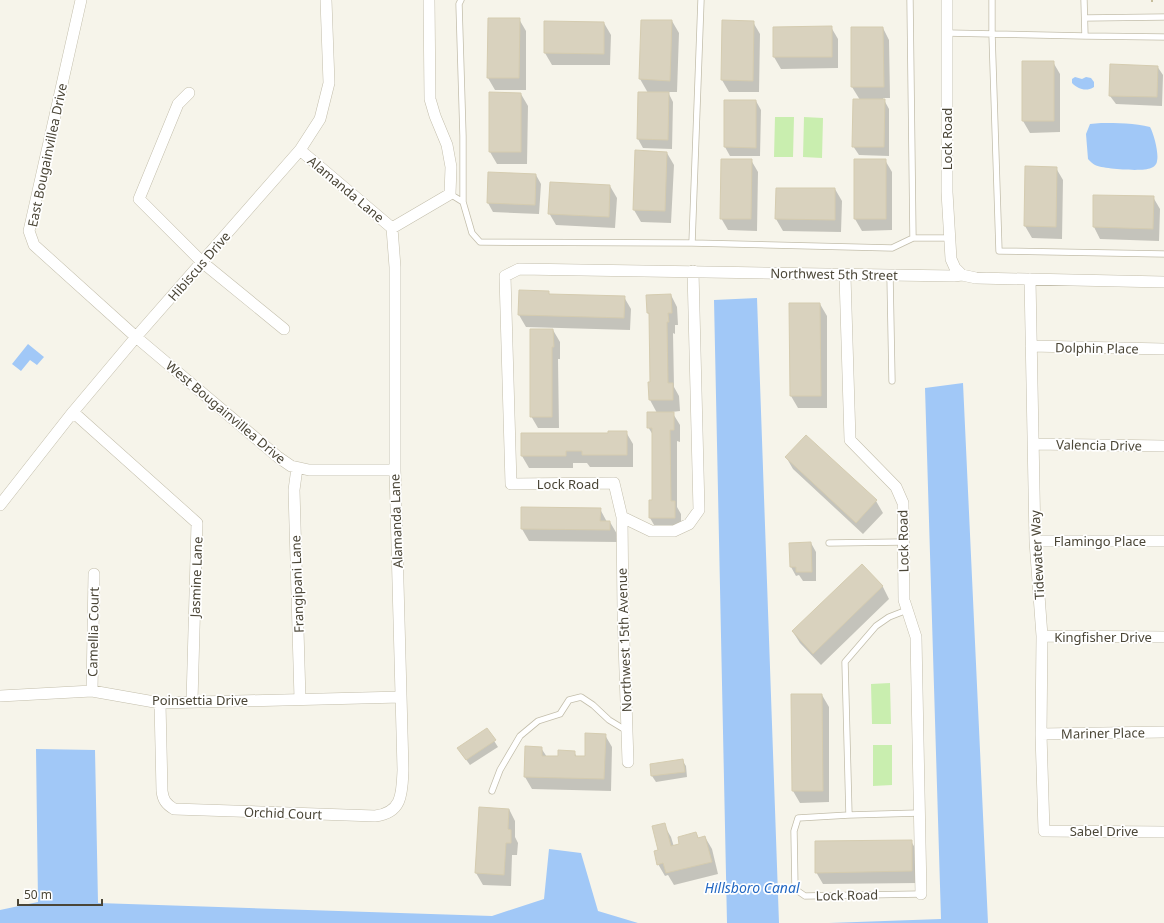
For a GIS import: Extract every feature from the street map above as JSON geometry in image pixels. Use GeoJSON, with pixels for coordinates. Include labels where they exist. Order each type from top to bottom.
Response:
{"type":"FeatureCollection","features":[{"type":"Feature","properties":{"kind":"street","name":"East Bougainvillea Drive"},"geometry":{"type":"LineString","coordinates":[[81,0],[29,231],[34,245],[136,337]]}},
{"type":"Feature","properties":{"kind":"street","name":"Hibiscus Drive"},"geometry":{"type":"LineString","coordinates":[[0,505],[73,412],[136,337],[300,150],[320,119],[329,83],[326,0]]}},
{"type":"Feature","properties":{"kind":"street"},"geometry":{"type":"LineString","coordinates":[[429,0],[430,99],[434,116],[447,145],[450,167],[450,194]]}},
{"type":"Feature","properties":{"kind":"street","name":"Lock Road"},"geometry":{"type":"LineString","coordinates":[[947,0],[947,192],[953,264],[962,275]]}},
{"type":"Feature","properties":{"kind":"street"},"geometry":{"type":"LineString","coordinates":[[189,93],[178,104],[139,199],[202,262],[284,329]]}},
{"type":"Feature","properties":{"kind":"street","name":"Alamanda Lane"},"geometry":{"type":"LineString","coordinates":[[300,150],[392,228],[395,267],[394,470],[401,697],[402,791],[400,800],[391,811]]}},
{"type":"Feature","properties":{"kind":"street","name":"Alamanda Lane"},"geometry":{"type":"LineString","coordinates":[[392,228],[450,194]]}},
{"type":"Feature","properties":{"kind":"street","name":"Northwest 5th Street"},"geometry":{"type":"LineString","coordinates":[[504,276],[519,268],[693,271],[845,276],[962,275],[976,278],[1164,282]]}},
{"type":"Feature","properties":{"kind":"street"},"geometry":{"type":"LineString","coordinates":[[622,517],[651,531],[674,531],[689,524],[699,510],[693,271]]}},
{"type":"Feature","properties":{"kind":"street","name":"Lock Road"},"geometry":{"type":"LineString","coordinates":[[504,276],[511,484],[614,483],[622,517]]}},
{"type":"Feature","properties":{"kind":"street","name":"Lock Road"},"geometry":{"type":"LineString","coordinates":[[845,276],[850,440],[896,487],[903,503],[904,600],[916,637],[921,894]]}},
{"type":"Feature","properties":{"kind":"street","name":"Tidewater Way"},"geometry":{"type":"LineString","coordinates":[[1030,279],[1035,541],[1042,636],[1041,734],[1044,831]]}},
{"type":"Feature","properties":{"kind":"street","name":"West Bougainvillea Drive"},"geometry":{"type":"LineString","coordinates":[[136,337],[278,458],[297,468],[309,470],[394,470]]}},
{"type":"Feature","properties":{"kind":"street","name":"Dolphin Place"},"geometry":{"type":"LineString","coordinates":[[1031,346],[1164,349]]}},
{"type":"Feature","properties":{"kind":"street","name":"Jasmine Lane"},"geometry":{"type":"LineString","coordinates":[[73,412],[197,523],[192,701]]}},
{"type":"Feature","properties":{"kind":"street","name":"Valencia Drive"},"geometry":{"type":"LineString","coordinates":[[1034,444],[1164,446]]}},
{"type":"Feature","properties":{"kind":"street","name":"Frangipani Lane"},"geometry":{"type":"LineString","coordinates":[[297,468],[294,490],[300,699]]}},
{"type":"Feature","properties":{"kind":"street","name":"Northwest 15th Avenue"},"geometry":{"type":"LineString","coordinates":[[622,517],[628,762]]}},
{"type":"Feature","properties":{"kind":"street","name":"Flamingo Place"},"geometry":{"type":"LineString","coordinates":[[1035,541],[1164,541]]}},
{"type":"Feature","properties":{"kind":"street","name":"Camellia Court"},"geometry":{"type":"LineString","coordinates":[[92,691],[94,574]]}},
{"type":"Feature","properties":{"kind":"street","name":"Kingfisher Drive"},"geometry":{"type":"LineString","coordinates":[[1042,636],[1164,637]]}},
{"type":"Feature","properties":{"kind":"street","name":"Poinsettia Drive"},"geometry":{"type":"LineString","coordinates":[[0,696],[92,691],[160,703],[192,701],[401,697]]}},
{"type":"Feature","properties":{"kind":"street","name":"Orchid Court"},"geometry":{"type":"LineString","coordinates":[[160,703],[163,799],[168,806],[174,809],[375,816],[391,811]]}},
{"type":"Feature","properties":{"kind":"street","name":"Mariner Place"},"geometry":{"type":"LineString","coordinates":[[1041,734],[1164,732]]}},
{"type":"Feature","properties":{"kind":"street","name":"Sabel Drive"},"geometry":{"type":"LineString","coordinates":[[1044,831],[1164,832]]}},
{"type":"Feature","properties":{"kind":"lane"},"geometry":{"type":"LineString","coordinates":[[461,0],[459,4],[463,136],[463,202],[472,233],[480,242],[692,243],[892,248],[913,238],[950,238]]}},
{"type":"Feature","properties":{"kind":"lane"},"geometry":{"type":"LineString","coordinates":[[692,243],[701,0]]}},
{"type":"Feature","properties":{"kind":"lane"},"geometry":{"type":"LineString","coordinates":[[910,0],[913,238]]}},
{"type":"Feature","properties":{"kind":"lane"},"geometry":{"type":"LineString","coordinates":[[992,0],[999,250],[1164,254]]}},
{"type":"Feature","properties":{"kind":"lane"},"geometry":{"type":"LineString","coordinates":[[1084,0],[1085,36]]}},
{"type":"Feature","properties":{"kind":"lane"},"geometry":{"type":"LineString","coordinates":[[1085,18],[1164,17]]}},
{"type":"Feature","properties":{"kind":"lane"},"geometry":{"type":"LineString","coordinates":[[947,33],[1164,37]]}},
{"type":"Feature","properties":{"kind":"lane"},"geometry":{"type":"LineString","coordinates":[[450,194],[463,202]]}},
{"type":"Feature","properties":{"kind":"lane"},"geometry":{"type":"LineString","coordinates":[[890,276],[892,382]]}},
{"type":"Feature","properties":{"kind":"lane"},"geometry":{"type":"LineString","coordinates":[[829,543],[903,542]]}},
{"type":"Feature","properties":{"kind":"lane"},"geometry":{"type":"LineString","coordinates":[[850,815],[845,662],[876,626],[889,617],[907,610]]}},
{"type":"Feature","properties":{"kind":"lane"},"geometry":{"type":"LineString","coordinates":[[492,792],[500,770],[520,736],[538,721],[560,714],[569,700],[581,697],[593,705],[609,720],[627,731]]}},
{"type":"Feature","properties":{"kind":"lane","name":"Lock Road"},"geometry":{"type":"LineString","coordinates":[[919,813],[798,818],[794,831],[795,888],[805,896],[921,894]]}},
{"type":"Feature","properties":{"kind":"green space"},"geometry":{"type":"Polygon","coordinates":[[[775,117],[794,117],[793,157],[774,157],[775,117]]]}},
{"type":"Feature","properties":{"kind":"green space"},"geometry":{"type":"Polygon","coordinates":[[[804,117],[823,118],[822,158],[803,157],[804,117]]]}},
{"type":"Feature","properties":{"kind":"green space"},"geometry":{"type":"Polygon","coordinates":[[[890,683],[891,724],[872,724],[871,684],[890,683]]]}},
{"type":"Feature","properties":{"kind":"green space"},"geometry":{"type":"Polygon","coordinates":[[[873,745],[892,745],[892,785],[873,786],[873,745]]]}},
{"type":"Feature","properties":{"kind":"water"},"geometry":{"type":"Polygon","coordinates":[[[1075,77],[1082,79],[1086,77],[1091,78],[1094,82],[1094,87],[1085,90],[1077,87],[1072,83],[1072,79],[1075,77]]]}},
{"type":"Feature","properties":{"kind":"water"},"geometry":{"type":"Polygon","coordinates":[[[1120,123],[1150,127],[1157,149],[1156,164],[1152,168],[1147,169],[1123,170],[1106,168],[1093,164],[1088,159],[1086,134],[1090,124],[1120,123]]]}},
{"type":"Feature","properties":{"kind":"water","name":"Hillsboro Canal"},"geometry":{"type":"Polygon","coordinates":[[[757,298],[779,923],[727,923],[714,300],[757,298]]]}},
{"type":"Feature","properties":{"kind":"water"},"geometry":{"type":"Polygon","coordinates":[[[28,344],[44,357],[37,365],[30,360],[21,371],[12,364],[28,344]]]}},
{"type":"Feature","properties":{"kind":"water"},"geometry":{"type":"Polygon","coordinates":[[[963,383],[988,923],[829,923],[941,919],[925,388],[963,383]]]}},
{"type":"Feature","properties":{"kind":"water"},"geometry":{"type":"Polygon","coordinates":[[[36,749],[95,750],[98,903],[492,916],[544,899],[549,849],[581,853],[598,911],[638,923],[0,923],[0,910],[38,902],[36,749]]]}},
{"type":"Feature","properties":{"kind":"building"},"geometry":{"type":"Polygon","coordinates":[[[488,18],[520,18],[519,78],[487,78],[488,18]]]}},
{"type":"Feature","properties":{"kind":"building"},"geometry":{"type":"Polygon","coordinates":[[[641,20],[672,20],[670,81],[639,79],[641,20]]]}},
{"type":"Feature","properties":{"kind":"building"},"geometry":{"type":"Polygon","coordinates":[[[722,20],[754,21],[753,81],[721,80],[722,20]]]}},
{"type":"Feature","properties":{"kind":"building"},"geometry":{"type":"Polygon","coordinates":[[[544,21],[604,22],[604,54],[544,53],[544,21]]]}},
{"type":"Feature","properties":{"kind":"building"},"geometry":{"type":"Polygon","coordinates":[[[832,26],[832,57],[773,57],[773,27],[832,26]]]}},
{"type":"Feature","properties":{"kind":"building"},"geometry":{"type":"Polygon","coordinates":[[[851,27],[883,27],[884,87],[851,87],[851,27]]]}},
{"type":"Feature","properties":{"kind":"building"},"geometry":{"type":"Polygon","coordinates":[[[1022,61],[1054,61],[1054,121],[1022,121],[1022,61]]]}},
{"type":"Feature","properties":{"kind":"building"},"geometry":{"type":"Polygon","coordinates":[[[1110,64],[1158,66],[1157,97],[1109,96],[1110,64]]]}},
{"type":"Feature","properties":{"kind":"building"},"geometry":{"type":"Polygon","coordinates":[[[489,92],[521,93],[521,152],[489,152],[489,92]]]}},
{"type":"Feature","properties":{"kind":"building"},"geometry":{"type":"Polygon","coordinates":[[[638,92],[669,92],[668,140],[637,139],[638,92]]]}},
{"type":"Feature","properties":{"kind":"building"},"geometry":{"type":"Polygon","coordinates":[[[853,99],[885,99],[884,147],[852,147],[853,99]]]}},
{"type":"Feature","properties":{"kind":"building"},"geometry":{"type":"Polygon","coordinates":[[[724,100],[756,100],[756,148],[724,147],[724,100]]]}},
{"type":"Feature","properties":{"kind":"building"},"geometry":{"type":"Polygon","coordinates":[[[635,150],[667,152],[665,211],[633,210],[635,150]]]}},
{"type":"Feature","properties":{"kind":"building"},"geometry":{"type":"Polygon","coordinates":[[[721,159],[752,159],[751,219],[720,219],[721,159]]]}},
{"type":"Feature","properties":{"kind":"building"},"geometry":{"type":"Polygon","coordinates":[[[854,159],[886,159],[886,219],[854,219],[854,159]]]}},
{"type":"Feature","properties":{"kind":"building"},"geometry":{"type":"Polygon","coordinates":[[[1025,166],[1057,167],[1056,227],[1024,226],[1025,166]]]}},
{"type":"Feature","properties":{"kind":"building"},"geometry":{"type":"Polygon","coordinates":[[[488,172],[536,174],[535,205],[487,203],[488,172]]]}},
{"type":"Feature","properties":{"kind":"building"},"geometry":{"type":"Polygon","coordinates":[[[550,182],[610,185],[609,217],[548,214],[550,182]]]}},
{"type":"Feature","properties":{"kind":"building"},"geometry":{"type":"Polygon","coordinates":[[[776,188],[835,188],[835,220],[775,219],[776,188]]]}},
{"type":"Feature","properties":{"kind":"building"},"geometry":{"type":"Polygon","coordinates":[[[1093,195],[1154,196],[1153,229],[1093,227],[1093,195]]]}},
{"type":"Feature","properties":{"kind":"building"},"geometry":{"type":"Polygon","coordinates":[[[519,290],[549,291],[549,294],[625,296],[624,318],[518,315],[519,290]]]}},
{"type":"Feature","properties":{"kind":"building"},"geometry":{"type":"Polygon","coordinates":[[[671,294],[672,313],[668,313],[669,322],[667,322],[668,383],[673,383],[673,400],[649,400],[649,313],[647,313],[646,295],[671,294]]]}},
{"type":"Feature","properties":{"kind":"building"},"geometry":{"type":"Polygon","coordinates":[[[789,303],[820,303],[821,396],[790,396],[789,303]]]}},
{"type":"Feature","properties":{"kind":"building"},"geometry":{"type":"Polygon","coordinates":[[[530,329],[553,329],[554,347],[552,347],[552,417],[530,417],[530,329]]]}},
{"type":"Feature","properties":{"kind":"building"},"geometry":{"type":"Polygon","coordinates":[[[647,412],[674,412],[674,430],[670,430],[671,501],[675,501],[675,518],[649,518],[649,500],[652,500],[652,428],[647,428],[647,412]]]}},
{"type":"Feature","properties":{"kind":"building"},"geometry":{"type":"Polygon","coordinates":[[[608,431],[627,431],[627,455],[582,455],[582,451],[566,451],[566,456],[521,456],[521,433],[608,433],[608,431]]]}},
{"type":"Feature","properties":{"kind":"building"},"geometry":{"type":"Polygon","coordinates":[[[806,435],[877,500],[856,523],[785,457],[806,435]]]}},
{"type":"Feature","properties":{"kind":"building"},"geometry":{"type":"Polygon","coordinates":[[[521,507],[601,508],[600,521],[610,521],[610,530],[521,529],[521,507]]]}},
{"type":"Feature","properties":{"kind":"building"},"geometry":{"type":"Polygon","coordinates":[[[811,542],[812,572],[796,572],[796,567],[790,567],[789,543],[811,542]]]}},
{"type":"Feature","properties":{"kind":"building"},"geometry":{"type":"Polygon","coordinates":[[[862,564],[883,586],[813,654],[792,631],[862,564]]]}},
{"type":"Feature","properties":{"kind":"building"},"geometry":{"type":"Polygon","coordinates":[[[791,694],[822,694],[823,791],[792,791],[791,694]]]}},
{"type":"Feature","properties":{"kind":"building"},"geometry":{"type":"Polygon","coordinates":[[[487,728],[496,740],[466,760],[457,748],[487,728]]]}},
{"type":"Feature","properties":{"kind":"building"},"geometry":{"type":"Polygon","coordinates":[[[585,733],[606,734],[604,779],[524,777],[525,746],[542,747],[542,756],[558,756],[558,750],[575,751],[575,756],[585,756],[585,733]]]}},
{"type":"Feature","properties":{"kind":"building"},"geometry":{"type":"Polygon","coordinates":[[[683,759],[685,772],[651,776],[650,764],[683,759]]]}},
{"type":"Feature","properties":{"kind":"building"},"geometry":{"type":"Polygon","coordinates":[[[479,807],[509,809],[508,829],[511,830],[511,843],[506,843],[504,875],[475,873],[479,807]]]}},
{"type":"Feature","properties":{"kind":"building"},"geometry":{"type":"Polygon","coordinates":[[[665,823],[671,846],[679,844],[678,837],[696,832],[698,838],[705,836],[712,862],[666,873],[663,863],[657,865],[654,851],[658,850],[652,826],[665,823]]]}},
{"type":"Feature","properties":{"kind":"building"},"geometry":{"type":"Polygon","coordinates":[[[912,840],[912,871],[815,873],[815,841],[912,840]]]}}]}
